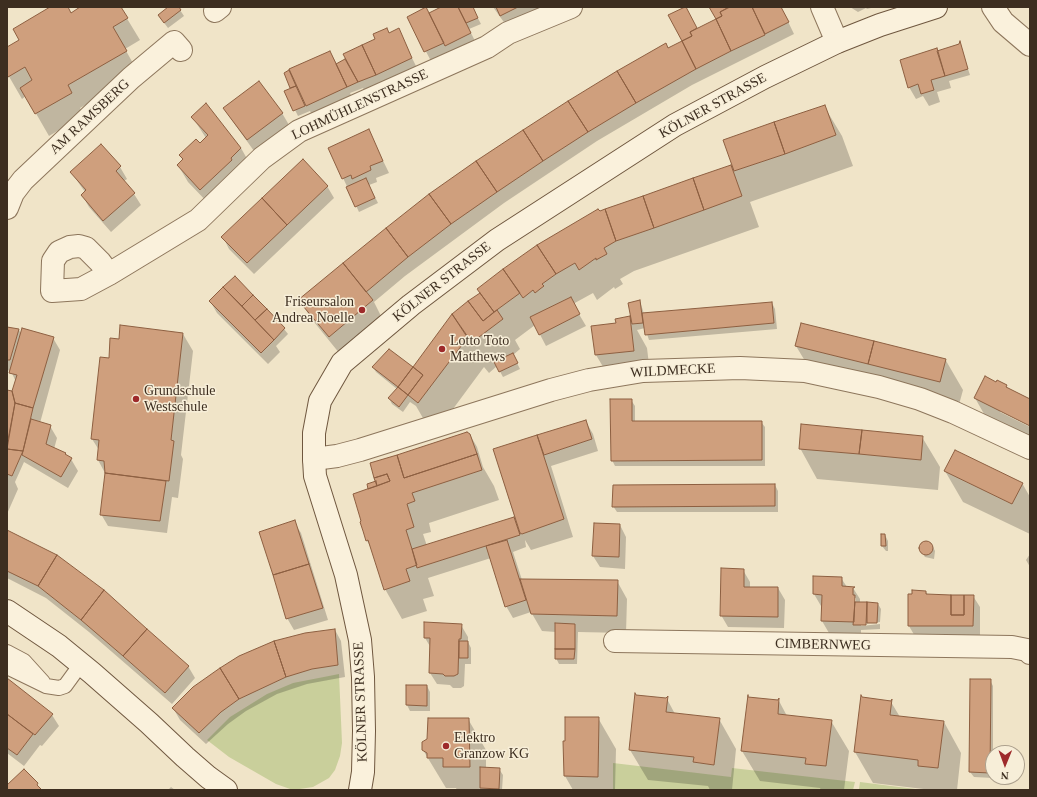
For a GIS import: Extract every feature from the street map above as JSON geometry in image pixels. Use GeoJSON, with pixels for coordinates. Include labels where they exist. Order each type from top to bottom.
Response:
{"type":"FeatureCollection","features":[{"type":"Feature","properties":{"kind":"street","name":"LOHMÜHLENSTRASSE"},"geometry":{"type":"LineString","coordinates":[[109,274],[198,220],[262,158],[299,130],[487,47],[508,34],[570,7]]}},
{"type":"Feature","properties":{"kind":"street"},"geometry":{"type":"LineString","coordinates":[[822,7],[837,42]]}},
{"type":"Feature","properties":{"kind":"street","name":"KÖLNER STRASSE"},"geometry":{"type":"LineString","coordinates":[[360,790],[363,772],[364,731],[363,677],[360,640],[346,575],[315,476],[314,459],[316,416],[320,401],[330,381],[342,363],[411,305],[497,240],[675,125],[765,77],[837,42],[880,25],[936,7]]}},
{"type":"Feature","properties":{"kind":"street"},"geometry":{"type":"LineString","coordinates":[[993,7],[1003,22],[1030,45]]}},
{"type":"Feature","properties":{"kind":"street","name":"AM RAMSBERG"},"geometry":{"type":"LineString","coordinates":[[7,208],[13,193],[23,180],[131,78],[174,42],[181,50]]}},
{"type":"Feature","properties":{"kind":"street","name":"WILDMECKE"},"geometry":{"type":"LineString","coordinates":[[314,459],[337,456],[360,450],[552,390],[589,380],[643,371],[740,368],[805,371],[886,389],[952,412],[1030,448]]}},
{"type":"Feature","properties":{"kind":"street"},"geometry":{"type":"LineString","coordinates":[[7,611],[82,664],[144,718],[196,767],[226,790]]}},
{"type":"Feature","properties":{"kind":"street","name":"CIMBERNWEG"},"geometry":{"type":"LineString","coordinates":[[615,641],[1012,647],[1027,650],[1030,653]]}},
{"type":"Feature","properties":{"kind":"lane"},"geometry":{"type":"LineString","coordinates":[[7,652],[24,662],[46,686]]}},
{"type":"Feature","properties":{"kind":"lane"},"geometry":{"type":"LineString","coordinates":[[7,667],[46,686],[59,688],[65,686],[82,664]]}},
{"type":"Feature","properties":{"kind":"green space"},"geometry":{"type":"Polygon","coordinates":[[[339,674],[342,743],[340,756],[335,770],[329,778],[313,787],[293,790],[276,784],[229,757],[207,740],[230,717],[267,694],[293,683],[339,674]]]}},
{"type":"Feature","properties":{"kind":"green space"},"geometry":{"type":"Polygon","coordinates":[[[613,763],[731,777],[732,768],[855,782],[853,790],[613,790],[613,763]]]}},
{"type":"Feature","properties":{"kind":"green space"},"geometry":{"type":"Polygon","coordinates":[[[860,782],[924,790],[861,790],[859,789],[860,782]]]}},
{"type":"Feature","properties":{"kind":"building"},"geometry":{"type":"Polygon","coordinates":[[[50,7],[68,7],[71,13],[80,7],[121,7],[128,18],[113,27],[127,51],[68,85],[72,93],[35,114],[20,88],[32,80],[25,67],[8,77],[7,75],[7,47],[19,40],[13,29],[50,7]]]}},
{"type":"Feature","properties":{"kind":"building"},"geometry":{"type":"Polygon","coordinates":[[[168,7],[179,7],[181,10],[164,23],[158,15],[168,7]]]}},
{"type":"Feature","properties":{"kind":"building"},"geometry":{"type":"Polygon","coordinates":[[[426,7],[444,43],[424,52],[407,17],[426,7]]]}},
{"type":"Feature","properties":{"kind":"building"},"geometry":{"type":"Polygon","coordinates":[[[441,7],[458,7],[471,33],[445,46],[429,13],[441,7]]]}},
{"type":"Feature","properties":{"kind":"building"},"geometry":{"type":"Polygon","coordinates":[[[458,7],[473,7],[478,18],[466,23],[458,7]]]}},
{"type":"Feature","properties":{"kind":"building"},"geometry":{"type":"Polygon","coordinates":[[[496,7],[518,7],[500,16],[496,7]]]}},
{"type":"Feature","properties":{"kind":"building"},"geometry":{"type":"Polygon","coordinates":[[[685,7],[697,28],[690,32],[692,36],[682,41],[668,15],[685,7]]]}},
{"type":"Feature","properties":{"kind":"building"},"geometry":{"type":"Polygon","coordinates":[[[709,7],[727,8],[720,12],[722,16],[716,19],[709,7]]]}},
{"type":"Feature","properties":{"kind":"building"},"geometry":{"type":"Polygon","coordinates":[[[730,7],[752,7],[765,35],[731,51],[716,19],[722,16],[720,12],[730,7]]]}},
{"type":"Feature","properties":{"kind":"building"},"geometry":{"type":"Polygon","coordinates":[[[752,7],[781,7],[789,22],[765,34],[752,7]]]}},
{"type":"Feature","properties":{"kind":"building"},"geometry":{"type":"Polygon","coordinates":[[[716,19],[731,51],[696,69],[682,41],[692,36],[690,32],[716,19]]]}},
{"type":"Feature","properties":{"kind":"building"},"geometry":{"type":"Polygon","coordinates":[[[387,28],[389,33],[399,28],[412,58],[376,75],[362,45],[375,39],[373,34],[387,28]]]}},
{"type":"Feature","properties":{"kind":"building"},"geometry":{"type":"Polygon","coordinates":[[[682,41],[696,69],[636,103],[617,71],[666,43],[668,48],[682,41]]]}},
{"type":"Feature","properties":{"kind":"building"},"geometry":{"type":"Polygon","coordinates":[[[960,41],[968,69],[945,76],[937,51],[959,44],[960,41]]]}},
{"type":"Feature","properties":{"kind":"building"},"geometry":{"type":"Polygon","coordinates":[[[362,45],[376,75],[358,82],[343,54],[362,45]]]}},
{"type":"Feature","properties":{"kind":"building"},"geometry":{"type":"Polygon","coordinates":[[[937,48],[945,76],[931,80],[934,90],[921,94],[918,84],[908,88],[900,60],[937,48]]]}},
{"type":"Feature","properties":{"kind":"building"},"geometry":{"type":"Polygon","coordinates":[[[330,51],[347,87],[306,106],[289,69],[330,51]]]}},
{"type":"Feature","properties":{"kind":"building"},"geometry":{"type":"Polygon","coordinates":[[[345,59],[358,82],[347,87],[336,64],[345,59]]]}},
{"type":"Feature","properties":{"kind":"building"},"geometry":{"type":"Polygon","coordinates":[[[289,70],[296,86],[290,88],[284,73],[289,70]]]}},
{"type":"Feature","properties":{"kind":"building"},"geometry":{"type":"Polygon","coordinates":[[[617,71],[636,103],[588,132],[568,101],[617,71]]]}},
{"type":"Feature","properties":{"kind":"building"},"geometry":{"type":"Polygon","coordinates":[[[259,81],[283,113],[247,140],[223,108],[259,81]]]}},
{"type":"Feature","properties":{"kind":"building"},"geometry":{"type":"Polygon","coordinates":[[[296,86],[305,106],[293,111],[284,91],[296,86]]]}},
{"type":"Feature","properties":{"kind":"building"},"geometry":{"type":"Polygon","coordinates":[[[568,101],[588,132],[543,161],[523,130],[568,101]]]}},
{"type":"Feature","properties":{"kind":"building"},"geometry":{"type":"Polygon","coordinates":[[[206,103],[241,148],[231,158],[232,160],[200,190],[177,165],[183,159],[179,155],[196,139],[200,143],[208,135],[191,117],[206,103]]]}},
{"type":"Feature","properties":{"kind":"building"},"geometry":{"type":"Polygon","coordinates":[[[825,105],[836,135],[785,154],[774,122],[825,105]]]}},
{"type":"Feature","properties":{"kind":"building"},"geometry":{"type":"Polygon","coordinates":[[[774,122],[785,154],[734,171],[723,140],[774,122]]]}},
{"type":"Feature","properties":{"kind":"building"},"geometry":{"type":"Polygon","coordinates":[[[369,129],[383,161],[370,166],[371,170],[352,179],[351,175],[342,179],[328,148],[369,129]]]}},
{"type":"Feature","properties":{"kind":"building"},"geometry":{"type":"Polygon","coordinates":[[[523,130],[543,161],[497,192],[476,161],[523,130]]]}},
{"type":"Feature","properties":{"kind":"building"},"geometry":{"type":"Polygon","coordinates":[[[101,144],[121,166],[116,171],[135,193],[103,221],[81,195],[86,190],[70,172],[101,144]]]}},
{"type":"Feature","properties":{"kind":"building"},"geometry":{"type":"Polygon","coordinates":[[[303,159],[328,186],[287,225],[262,198],[303,159]]]}},
{"type":"Feature","properties":{"kind":"building"},"geometry":{"type":"Polygon","coordinates":[[[476,161],[497,192],[451,224],[429,194],[476,161]]]}},
{"type":"Feature","properties":{"kind":"building"},"geometry":{"type":"Polygon","coordinates":[[[731,165],[742,196],[704,210],[693,178],[731,165]]]}},
{"type":"Feature","properties":{"kind":"building"},"geometry":{"type":"Polygon","coordinates":[[[366,178],[375,198],[355,207],[346,187],[366,178]]]}},
{"type":"Feature","properties":{"kind":"building"},"geometry":{"type":"Polygon","coordinates":[[[693,178],[704,210],[654,228],[643,196],[693,178]]]}},
{"type":"Feature","properties":{"kind":"building"},"geometry":{"type":"Polygon","coordinates":[[[429,194],[451,224],[408,257],[386,228],[429,194]]]}},
{"type":"Feature","properties":{"kind":"building"},"geometry":{"type":"Polygon","coordinates":[[[643,196],[654,228],[616,241],[605,209],[643,196]]]}},
{"type":"Feature","properties":{"kind":"building"},"geometry":{"type":"Polygon","coordinates":[[[262,198],[287,225],[247,263],[221,237],[262,198]]]}},
{"type":"Feature","properties":{"kind":"building"},"geometry":{"type":"Polygon","coordinates":[[[598,209],[600,211],[605,209],[616,241],[604,248],[607,254],[596,260],[596,258],[579,270],[575,263],[556,274],[537,245],[598,209]]]}},
{"type":"Feature","properties":{"kind":"building"},"geometry":{"type":"Polygon","coordinates":[[[386,228],[408,257],[366,292],[343,263],[386,228]]]}},
{"type":"Feature","properties":{"kind":"building"},"geometry":{"type":"Polygon","coordinates":[[[537,245],[556,274],[542,284],[544,286],[535,293],[533,290],[523,298],[503,269],[537,245]]]}},
{"type":"Feature","properties":{"kind":"building"},"geometry":{"type":"Polygon","coordinates":[[[343,263],[373,300],[329,337],[298,300],[343,263]]]}},
{"type":"Feature","properties":{"kind":"building"},"geometry":{"type":"Polygon","coordinates":[[[503,269],[520,293],[494,312],[477,289],[503,269]]]}},
{"type":"Feature","properties":{"kind":"building"},"geometry":{"type":"Polygon","coordinates":[[[235,276],[253,295],[242,306],[223,287],[235,276]]]}},
{"type":"Feature","properties":{"kind":"building"},"geometry":{"type":"Polygon","coordinates":[[[223,287],[274,340],[261,353],[209,301],[223,287]]]}},
{"type":"Feature","properties":{"kind":"building"},"geometry":{"type":"Polygon","coordinates":[[[480,293],[494,312],[483,321],[468,301],[480,293]]]}},
{"type":"Feature","properties":{"kind":"building"},"geometry":{"type":"Polygon","coordinates":[[[253,295],[267,309],[255,320],[242,306],[253,295]]]}},
{"type":"Feature","properties":{"kind":"building"},"geometry":{"type":"Polygon","coordinates":[[[571,297],[580,314],[539,335],[530,317],[571,297]]]}},
{"type":"Feature","properties":{"kind":"building"},"geometry":{"type":"Polygon","coordinates":[[[640,300],[643,323],[632,324],[628,303],[640,300]]]}},
{"type":"Feature","properties":{"kind":"building"},"geometry":{"type":"Polygon","coordinates":[[[468,301],[483,321],[497,310],[503,319],[471,343],[452,314],[468,301]]]}},
{"type":"Feature","properties":{"kind":"building"},"geometry":{"type":"Polygon","coordinates":[[[772,302],[774,323],[645,335],[642,313],[772,302]]]}},
{"type":"Feature","properties":{"kind":"building"},"geometry":{"type":"Polygon","coordinates":[[[267,309],[285,328],[274,340],[255,320],[267,309]]]}},
{"type":"Feature","properties":{"kind":"building","name":"Lotto Toto Matthews"},"geometry":{"type":"Polygon","coordinates":[[[452,314],[468,337],[418,403],[408,395],[423,375],[413,367],[452,314]]]}},
{"type":"Feature","properties":{"kind":"building"},"geometry":{"type":"Polygon","coordinates":[[[630,316],[634,351],[595,355],[591,326],[616,323],[615,319],[630,316]]]}},
{"type":"Feature","properties":{"kind":"building"},"geometry":{"type":"Polygon","coordinates":[[[801,323],[874,341],[868,364],[795,346],[801,323]]]}},
{"type":"Feature","properties":{"kind":"building","name":"Grundschule Westschule"},"geometry":{"type":"Polygon","coordinates":[[[120,325],[183,333],[171,440],[174,441],[169,481],[105,473],[104,461],[97,460],[99,440],[91,439],[100,357],[109,358],[110,338],[119,339],[120,325]]]}},
{"type":"Feature","properties":{"kind":"building"},"geometry":{"type":"Polygon","coordinates":[[[7,327],[19,329],[10,360],[7,360],[7,327]]]}},
{"type":"Feature","properties":{"kind":"building"},"geometry":{"type":"Polygon","coordinates":[[[22,328],[54,337],[33,408],[15,403],[12,391],[17,375],[9,373],[22,328]]]}},
{"type":"Feature","properties":{"kind":"building"},"geometry":{"type":"Polygon","coordinates":[[[874,341],[946,359],[940,382],[868,364],[874,341]]]}},
{"type":"Feature","properties":{"kind":"building"},"geometry":{"type":"Polygon","coordinates":[[[389,349],[413,367],[398,387],[372,367],[389,349]]]}},
{"type":"Feature","properties":{"kind":"building"},"geometry":{"type":"Polygon","coordinates":[[[513,353],[518,363],[499,372],[494,362],[513,353]]]}},
{"type":"Feature","properties":{"kind":"building"},"geometry":{"type":"Polygon","coordinates":[[[413,367],[423,375],[408,395],[398,387],[413,367]]]}},
{"type":"Feature","properties":{"kind":"building"},"geometry":{"type":"Polygon","coordinates":[[[985,376],[996,382],[997,380],[1007,385],[1006,387],[1030,399],[1030,426],[974,398],[985,376]]]}},
{"type":"Feature","properties":{"kind":"building"},"geometry":{"type":"Polygon","coordinates":[[[398,387],[408,395],[399,407],[388,398],[398,387]]]}},
{"type":"Feature","properties":{"kind":"building"},"geometry":{"type":"Polygon","coordinates":[[[7,390],[12,391],[15,403],[7,445],[7,390]]]}},
{"type":"Feature","properties":{"kind":"building"},"geometry":{"type":"Polygon","coordinates":[[[610,399],[632,399],[632,421],[762,421],[762,460],[611,461],[610,399]]]}},
{"type":"Feature","properties":{"kind":"building"},"geometry":{"type":"Polygon","coordinates":[[[15,403],[33,408],[23,451],[7,449],[15,403]]]}},
{"type":"Feature","properties":{"kind":"building"},"geometry":{"type":"Polygon","coordinates":[[[31,419],[51,425],[46,444],[66,453],[65,454],[72,458],[61,477],[22,455],[31,419]]]}},
{"type":"Feature","properties":{"kind":"building"},"geometry":{"type":"Polygon","coordinates":[[[586,420],[592,439],[544,455],[537,435],[586,420]]]}},
{"type":"Feature","properties":{"kind":"building"},"geometry":{"type":"Polygon","coordinates":[[[801,424],[862,430],[859,454],[799,449],[801,424]]]}},
{"type":"Feature","properties":{"kind":"building"},"geometry":{"type":"Polygon","coordinates":[[[862,430],[923,436],[921,460],[859,454],[862,430]]]}},
{"type":"Feature","properties":{"kind":"building"},"geometry":{"type":"Polygon","coordinates":[[[467,432],[470,434],[477,454],[404,478],[397,455],[467,432]]]}},
{"type":"Feature","properties":{"kind":"building"},"geometry":{"type":"Polygon","coordinates":[[[537,435],[564,519],[522,534],[520,533],[493,449],[537,435]]]}},
{"type":"Feature","properties":{"kind":"building"},"geometry":{"type":"Polygon","coordinates":[[[7,449],[23,451],[12,476],[7,474],[7,449]]]}},
{"type":"Feature","properties":{"kind":"building"},"geometry":{"type":"Polygon","coordinates":[[[955,450],[1023,483],[1012,504],[944,471],[955,450]]]}},
{"type":"Feature","properties":{"kind":"building"},"geometry":{"type":"Polygon","coordinates":[[[477,454],[482,470],[412,493],[415,501],[407,504],[414,527],[406,530],[417,565],[406,569],[410,581],[384,590],[368,540],[366,541],[353,494],[390,481],[387,474],[374,478],[370,463],[397,455],[404,478],[477,454]]]}},
{"type":"Feature","properties":{"kind":"building"},"geometry":{"type":"Polygon","coordinates":[[[105,473],[166,481],[160,521],[100,515],[105,473]]]}},
{"type":"Feature","properties":{"kind":"building"},"geometry":{"type":"Polygon","coordinates":[[[387,474],[390,481],[377,486],[374,478],[387,474]]]}},
{"type":"Feature","properties":{"kind":"building"},"geometry":{"type":"Polygon","coordinates":[[[376,481],[377,486],[368,489],[367,484],[376,481]]]}},
{"type":"Feature","properties":{"kind":"building"},"geometry":{"type":"Polygon","coordinates":[[[775,484],[775,506],[612,507],[613,485],[775,484]]]}},
{"type":"Feature","properties":{"kind":"building"},"geometry":{"type":"Polygon","coordinates":[[[514,517],[520,535],[417,568],[412,549],[514,517]]]}},
{"type":"Feature","properties":{"kind":"building"},"geometry":{"type":"Polygon","coordinates":[[[295,520],[309,564],[273,575],[259,532],[295,520]]]}},
{"type":"Feature","properties":{"kind":"building"},"geometry":{"type":"Polygon","coordinates":[[[594,523],[620,524],[619,557],[592,556],[594,523]]]}},
{"type":"Feature","properties":{"kind":"building"},"geometry":{"type":"Polygon","coordinates":[[[7,530],[57,555],[38,586],[7,571],[7,530]]]}},
{"type":"Feature","properties":{"kind":"building"},"geometry":{"type":"Polygon","coordinates":[[[881,534],[885,534],[886,546],[881,546],[881,534]]]}},
{"type":"Feature","properties":{"kind":"building"},"geometry":{"type":"Polygon","coordinates":[[[507,540],[526,600],[505,607],[486,546],[507,540]]]}},
{"type":"Feature","properties":{"kind":"building"},"geometry":{"type":"Polygon","coordinates":[[[926,541],[931,543],[933,548],[931,553],[926,555],[921,553],[919,548],[921,543],[926,541]]]}},
{"type":"Feature","properties":{"kind":"building"},"geometry":{"type":"Polygon","coordinates":[[[57,555],[104,590],[81,620],[38,586],[57,555]]]}},
{"type":"Feature","properties":{"kind":"building"},"geometry":{"type":"Polygon","coordinates":[[[309,564],[323,608],[286,619],[273,575],[309,564]]]}},
{"type":"Feature","properties":{"kind":"building"},"geometry":{"type":"Polygon","coordinates":[[[721,568],[744,569],[744,587],[778,587],[778,617],[720,616],[721,568]]]}},
{"type":"Feature","properties":{"kind":"building"},"geometry":{"type":"Polygon","coordinates":[[[813,576],[842,577],[842,586],[855,587],[853,588],[853,595],[855,595],[854,622],[821,621],[822,595],[813,594],[813,576]]]}},
{"type":"Feature","properties":{"kind":"building"},"geometry":{"type":"Polygon","coordinates":[[[520,579],[618,580],[617,616],[531,614],[520,579]]]}},
{"type":"Feature","properties":{"kind":"building"},"geometry":{"type":"Polygon","coordinates":[[[104,590],[147,629],[123,656],[81,620],[104,590]]]}},
{"type":"Feature","properties":{"kind":"building"},"geometry":{"type":"Polygon","coordinates":[[[912,590],[926,591],[926,594],[951,595],[951,615],[964,615],[964,595],[974,595],[973,626],[908,626],[908,594],[912,594],[912,590]]]}},
{"type":"Feature","properties":{"kind":"building"},"geometry":{"type":"Polygon","coordinates":[[[951,595],[964,595],[964,615],[951,615],[951,595]]]}},
{"type":"Feature","properties":{"kind":"building"},"geometry":{"type":"Polygon","coordinates":[[[855,602],[867,602],[866,625],[853,625],[855,602]]]}},
{"type":"Feature","properties":{"kind":"building"},"geometry":{"type":"Polygon","coordinates":[[[867,602],[878,603],[877,623],[867,623],[867,602]]]}},
{"type":"Feature","properties":{"kind":"building"},"geometry":{"type":"Polygon","coordinates":[[[424,622],[462,624],[461,639],[459,639],[458,674],[454,676],[445,676],[443,674],[429,673],[430,638],[424,638],[424,622]]]}},
{"type":"Feature","properties":{"kind":"building"},"geometry":{"type":"Polygon","coordinates":[[[555,623],[575,624],[575,649],[555,649],[555,623]]]}},
{"type":"Feature","properties":{"kind":"building"},"geometry":{"type":"Polygon","coordinates":[[[147,629],[189,666],[165,693],[123,656],[147,629]]]}},
{"type":"Feature","properties":{"kind":"building"},"geometry":{"type":"Polygon","coordinates":[[[335,629],[338,665],[312,669],[286,677],[274,641],[305,633],[335,629]]]}},
{"type":"Feature","properties":{"kind":"building"},"geometry":{"type":"Polygon","coordinates":[[[274,641],[286,677],[239,699],[220,668],[239,656],[274,641]]]}},
{"type":"Feature","properties":{"kind":"building"},"geometry":{"type":"Polygon","coordinates":[[[459,641],[468,641],[468,658],[459,658],[459,641]]]}},
{"type":"Feature","properties":{"kind":"building"},"geometry":{"type":"Polygon","coordinates":[[[555,649],[575,649],[574,659],[555,659],[555,649]]]}},
{"type":"Feature","properties":{"kind":"building"},"geometry":{"type":"Polygon","coordinates":[[[220,668],[239,699],[221,712],[199,733],[172,708],[193,687],[220,668]]]}},
{"type":"Feature","properties":{"kind":"building"},"geometry":{"type":"Polygon","coordinates":[[[7,678],[53,714],[35,735],[7,714],[7,678]]]}},
{"type":"Feature","properties":{"kind":"building"},"geometry":{"type":"Polygon","coordinates":[[[970,679],[991,679],[990,745],[985,745],[985,773],[969,772],[970,679]]]}},
{"type":"Feature","properties":{"kind":"building"},"geometry":{"type":"Polygon","coordinates":[[[406,685],[427,685],[427,706],[406,705],[406,685]]]}},
{"type":"Feature","properties":{"kind":"building"},"geometry":{"type":"Polygon","coordinates":[[[635,693],[636,695],[666,698],[668,696],[666,712],[720,718],[714,765],[693,762],[694,757],[629,750],[635,693]]]}},
{"type":"Feature","properties":{"kind":"building"},"geometry":{"type":"Polygon","coordinates":[[[748,695],[748,697],[778,700],[779,698],[778,714],[832,720],[826,766],[805,764],[806,758],[741,751],[748,695]]]}},
{"type":"Feature","properties":{"kind":"building"},"geometry":{"type":"Polygon","coordinates":[[[861,695],[862,697],[891,701],[892,699],[890,715],[944,721],[938,768],[918,766],[918,760],[854,752],[861,695]]]}},
{"type":"Feature","properties":{"kind":"building"},"geometry":{"type":"Polygon","coordinates":[[[7,714],[33,734],[17,755],[7,748],[7,714]]]}},
{"type":"Feature","properties":{"kind":"building"},"geometry":{"type":"Polygon","coordinates":[[[565,717],[599,717],[598,777],[564,776],[563,741],[565,741],[565,717]]]}},
{"type":"Feature","properties":{"kind":"building","name":"Elektro Granzow KG"},"geometry":{"type":"Polygon","coordinates":[[[428,718],[469,718],[470,767],[443,767],[443,758],[427,758],[427,753],[422,750],[422,742],[427,739],[428,718]]]}},
{"type":"Feature","properties":{"kind":"building"},"geometry":{"type":"Polygon","coordinates":[[[480,767],[500,768],[499,789],[480,788],[480,767]]]}},
{"type":"Feature","properties":{"kind":"building"},"geometry":{"type":"Polygon","coordinates":[[[24,769],[38,783],[37,785],[42,790],[7,790],[7,785],[24,769]]]}},
{"type":"Feature","properties":{"kind":"place","name":"Friseursalon Andrea Noelle"},"geometry":{"type":"Point","coordinates":[362,310]}},
{"type":"Feature","properties":{"kind":"place","name":"Lotto Toto Matthews"},"geometry":{"type":"Point","coordinates":[442,349]}},
{"type":"Feature","properties":{"kind":"place","name":"Grundschule Westschule"},"geometry":{"type":"Point","coordinates":[136,399]}},
{"type":"Feature","properties":{"kind":"place","name":"Elektro Granzow KG"},"geometry":{"type":"Point","coordinates":[446,746]}}]}
